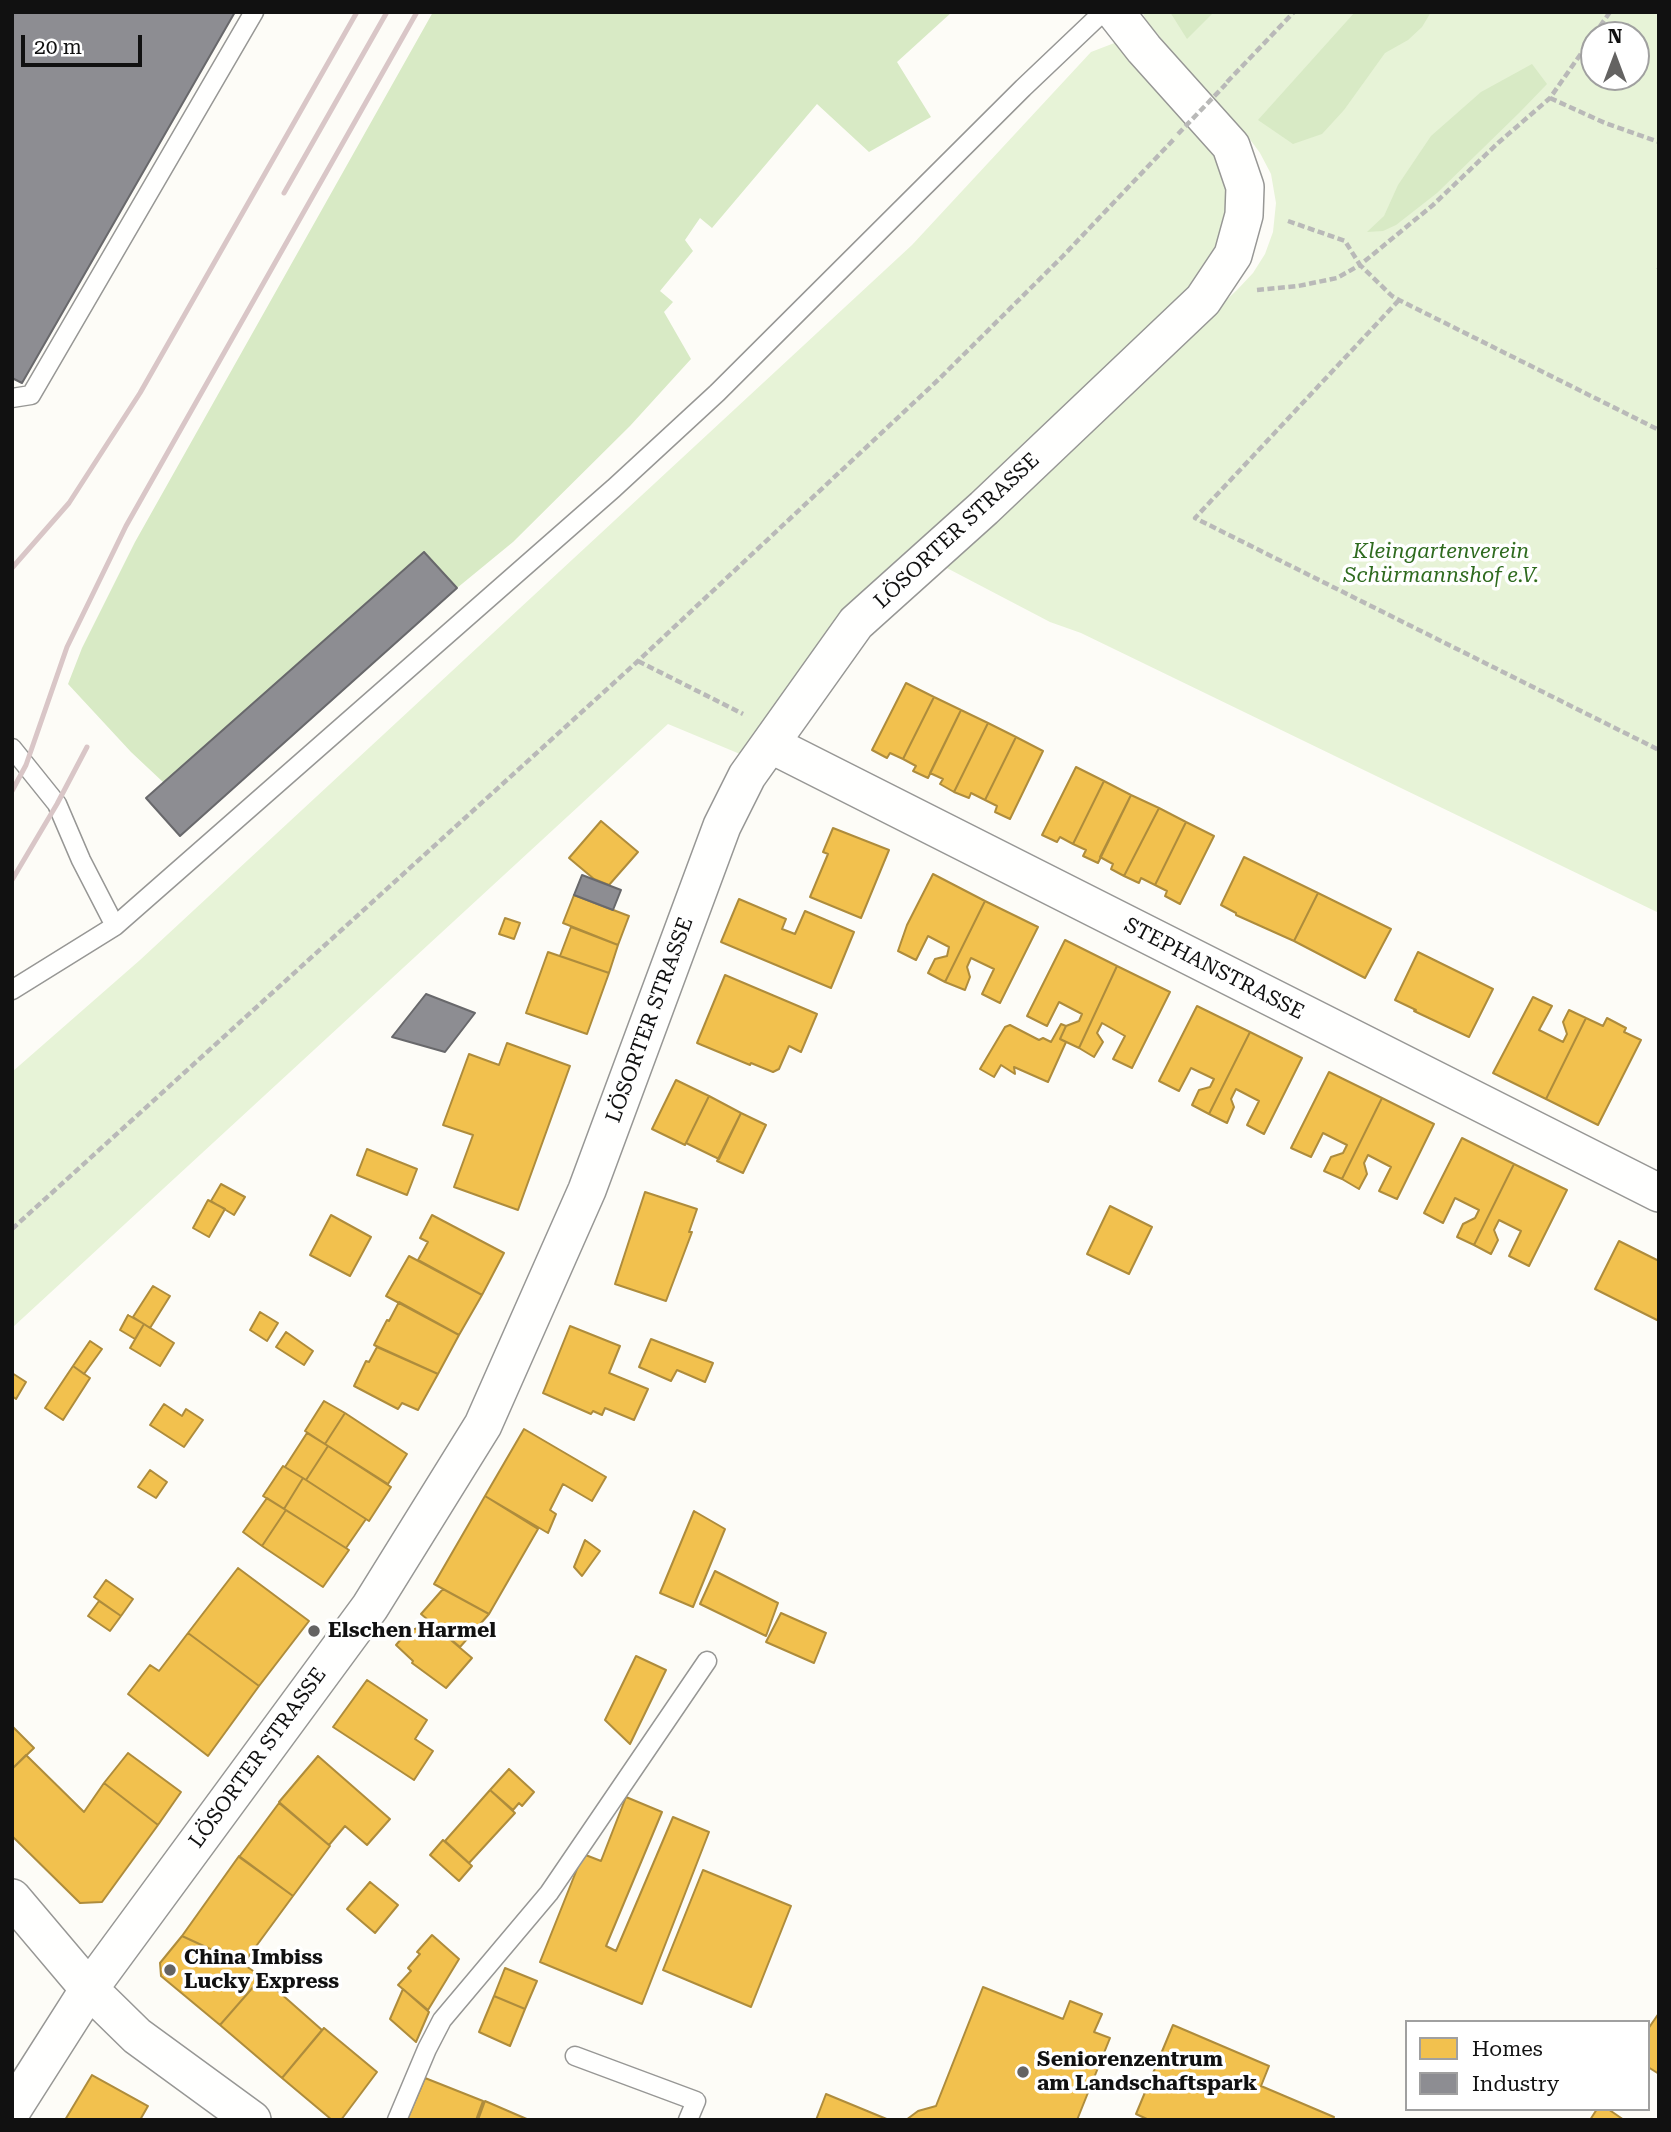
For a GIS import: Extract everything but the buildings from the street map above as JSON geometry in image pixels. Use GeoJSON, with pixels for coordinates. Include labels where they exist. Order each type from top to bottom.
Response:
{"type":"FeatureCollection","features":[{"type":"Feature","properties":{"kind":"street","name":"LÖSORTER STRASSE"},"geometry":{"type":"LineString","coordinates":[[12,2110],[89,1989],[370,1607],[483,1425],[587,1190],[722,826],[747,776],[762,732],[856,623],[1002,490],[1203,300],[1233,256],[1244,215],[1245,187],[1231,146],[1144,49],[1115,12]]}},
{"type":"Feature","properties":{"kind":"street","name":"STEPHANSTRASSE"},"geometry":{"type":"LineString","coordinates":[[762,732],[1659,1193]]}},
{"type":"Feature","properties":{"kind":"street"},"geometry":{"type":"LineString","coordinates":[[12,1898],[89,1989],[137,2036],[252,2120]]}},
{"type":"Feature","properties":{"kind":"lane"},"geometry":{"type":"LineString","coordinates":[[12,398],[32,394],[254,12]]}},
{"type":"Feature","properties":{"kind":"lane"},"geometry":{"type":"LineString","coordinates":[[12,990],[115,926],[635,469],[717,393],[1023,88],[1103,12]]}},
{"type":"Feature","properties":{"kind":"lane"},"geometry":{"type":"LineString","coordinates":[[12,748],[57,804],[81,860],[115,926]]}},
{"type":"Feature","properties":{"kind":"lane"},"geometry":{"type":"LineString","coordinates":[[397,2120],[442,2020],[549,1893],[707,1661]]}},
{"type":"Feature","properties":{"kind":"lane"},"geometry":{"type":"LineString","coordinates":[[575,2056],[696,2101],[688,2120]]}},
{"type":"Feature","properties":{"kind":"path"},"geometry":{"type":"LineString","coordinates":[[12,1229],[638,661],[938,380],[1063,256],[1294,12]]}},
{"type":"Feature","properties":{"kind":"path"},"geometry":{"type":"LineString","coordinates":[[1257,290],[1298,286],[1337,278],[1360,265],[1433,205],[1550,98],[1580,55]]}},
{"type":"Feature","properties":{"kind":"path"},"geometry":{"type":"LineString","coordinates":[[1550,98],[1605,123],[1659,142]]}},
{"type":"Feature","properties":{"kind":"path"},"geometry":{"type":"LineString","coordinates":[[1288,221],[1345,242],[1360,265],[1399,300],[1659,430]]}},
{"type":"Feature","properties":{"kind":"path"},"geometry":{"type":"LineString","coordinates":[[1399,300],[1195,517],[1659,750]]}},
{"type":"Feature","properties":{"kind":"path"},"geometry":{"type":"LineString","coordinates":[[638,661],[762,732]]}},
{"type":"Feature","properties":{"kind":"green space"},"geometry":{"type":"Polygon","coordinates":[[[433,12],[952,12],[897,62],[931,117],[869,152],[817,104],[712,228],[700,218],[685,240],[693,251],[660,291],[673,302],[664,312],[691,359],[630,426],[513,542],[457,588],[423,553],[164,783],[131,752],[68,684],[82,648],[135,542],[433,12]]]}},
{"type":"Feature","properties":{"kind":"green space","name":"Kleingartenverein Schürmannshof e.V."},"geometry":{"type":"Polygon","coordinates":[[[1142,12],[1659,12],[1659,913],[1081,633],[1050,622],[943,566],[1237,290],[1253,273],[1265,254],[1273,232],[1276,203],[1271,174],[1246,134],[1206,92],[1148,23],[1142,12]]]}},
{"type":"Feature","properties":{"kind":"green space"},"geometry":{"type":"Polygon","coordinates":[[[1170,12],[1214,12],[1187,39],[1170,12]]]}},
{"type":"Feature","properties":{"kind":"green space"},"geometry":{"type":"Polygon","coordinates":[[[1355,12],[1431,12],[1422,27],[1408,40],[1385,53],[1344,110],[1322,134],[1293,144],[1258,120],[1355,12]]]}},
{"type":"Feature","properties":{"kind":"green space"},"geometry":{"type":"Polygon","coordinates":[[[1117,42],[1218,157],[1225,181],[1225,215],[1219,240],[1214,252],[1185,294],[858,599],[797,673],[740,754],[668,724],[12,1328],[12,1072],[140,960],[912,245],[1091,52],[1117,42]]]}},
{"type":"Feature","properties":{"kind":"green space"},"geometry":{"type":"Polygon","coordinates":[[[1532,64],[1547,84],[1520,112],[1437,193],[1396,225],[1383,231],[1367,232],[1384,216],[1398,185],[1431,136],[1481,92],[1532,64]]]}},
{"type":"Feature","properties":{"kind":"railway"},"geometry":{"type":"LineString","coordinates":[[12,568],[69,503],[140,393],[357,12]]}},
{"type":"Feature","properties":{"kind":"railway"},"geometry":{"type":"LineString","coordinates":[[284,193],[387,12]]}},
{"type":"Feature","properties":{"kind":"railway"},"geometry":{"type":"LineString","coordinates":[[12,791],[26,765],[67,647],[126,526],[417,12]]}},
{"type":"Feature","properties":{"kind":"railway"},"geometry":{"type":"LineString","coordinates":[[12,880],[87,747]]}},
{"type":"Feature","properties":{"kind":"place","name":"Elschen Harmel"},"geometry":{"type":"Point","coordinates":[314,1631]}},
{"type":"Feature","properties":{"kind":"place","name":"China Imbiss Lucky Express"},"geometry":{"type":"Point","coordinates":[170,1970]}},
{"type":"Feature","properties":{"kind":"place","name":"Seniorenzentrum am Landschaftspark"},"geometry":{"type":"Point","coordinates":[1023,2072]}}]}
